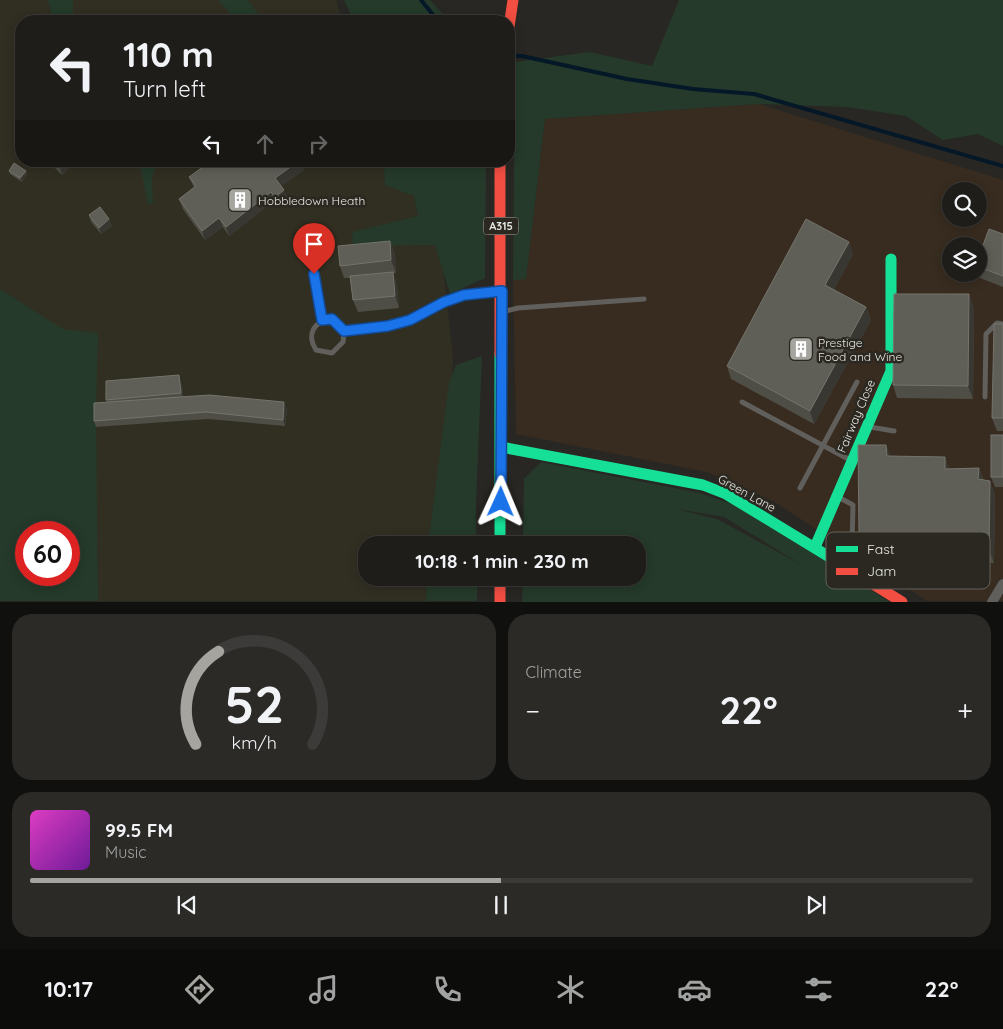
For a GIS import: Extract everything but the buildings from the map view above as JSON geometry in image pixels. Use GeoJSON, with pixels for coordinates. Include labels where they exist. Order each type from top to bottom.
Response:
{"type":"FeatureCollection","features":[{"type":"Feature","properties":{"kind":"street"},"geometry":{"type":"LineString","coordinates":[[511,15],[513,0]]}},
{"type":"Feature","properties":{"kind":"street","name":"A315"},"geometry":{"type":"LineString","coordinates":[[500,167],[502,312],[500,536]]}},
{"type":"Feature","properties":{"kind":"street","name":"Fairway Close"},"geometry":{"type":"LineString","coordinates":[[814,547],[891,371],[891,259]]}},
{"type":"Feature","properties":{"kind":"street","name":"Green Lane"},"geometry":{"type":"LineString","coordinates":[[501,447],[704,485],[726,494],[826,554]]}},
{"type":"Feature","properties":{"kind":"street"},"geometry":{"type":"LineString","coordinates":[[992,602],[1003,584]]}},
{"type":"Feature","properties":{"kind":"street"},"geometry":{"type":"LineString","coordinates":[[500,586],[500,602]]}},
{"type":"Feature","properties":{"kind":"street","name":"Green Lane"},"geometry":{"type":"LineString","coordinates":[[881,589],[902,602]]}},
{"type":"Feature","properties":{"kind":"lane"},"geometry":{"type":"LineString","coordinates":[[312,258],[322,320]]}},
{"type":"Feature","properties":{"kind":"lane"},"geometry":{"type":"LineString","coordinates":[[344,331],[388,326],[410,320],[444,302],[464,295],[502,291]]}},
{"type":"Feature","properties":{"kind":"lane"},"geometry":{"type":"LineString","coordinates":[[502,312],[518,308],[644,299]]}},
{"type":"Feature","properties":{"kind":"lane"},"geometry":{"type":"LineString","coordinates":[[332,319],[344,331],[343,342],[332,353],[316,350],[310,335],[314,326],[322,320],[332,319]]}},
{"type":"Feature","properties":{"kind":"lane"},"geometry":{"type":"LineString","coordinates":[[985,397],[986,334],[997,323],[1003,324]]}},
{"type":"Feature","properties":{"kind":"lane"},"geometry":{"type":"LineString","coordinates":[[800,488],[857,382]]}},
{"type":"Feature","properties":{"kind":"lane"},"geometry":{"type":"LineString","coordinates":[[742,402],[852,461]]}},
{"type":"Feature","properties":{"kind":"lane"},"geometry":{"type":"LineString","coordinates":[[866,426],[894,431]]}},
{"type":"Feature","properties":{"kind":"lane"},"geometry":{"type":"LineString","coordinates":[[837,497],[853,505],[852,532]]}},
{"type":"Feature","properties":{"kind":"shaded area"},"geometry":{"type":"Polygon","coordinates":[[[0,0],[336,0],[341,15],[15,15],[15,167],[420,167],[435,193],[453,356],[448,536],[358,536],[358,586],[447,586],[446,601],[98,601],[97,542],[80,530],[80,521],[67,521],[51,510],[0,520],[0,0]]]}},
{"type":"Feature","properties":{"kind":"shaded area"},"geometry":{"type":"Polygon","coordinates":[[[759,104],[1003,180],[1003,601],[927,601],[909,589],[990,589],[990,532],[826,532],[826,535],[773,501],[707,472],[516,434],[513,280],[526,278],[545,119],[759,104]]]}},
{"type":"Feature","properties":{"kind":"green space"},"geometry":{"type":"Polygon","coordinates":[[[48,0],[73,0],[73,15],[52,15],[48,0]]]}},
{"type":"Feature","properties":{"kind":"green space"},"geometry":{"type":"Polygon","coordinates":[[[218,0],[248,0],[259,15],[232,15],[218,0]]]}},
{"type":"Feature","properties":{"kind":"green space"},"geometry":{"type":"Polygon","coordinates":[[[344,0],[430,0],[444,15],[351,15],[344,0]]]}},
{"type":"Feature","properties":{"kind":"green space"},"geometry":{"type":"Polygon","coordinates":[[[679,0],[1003,0],[1003,146],[978,134],[943,140],[906,116],[847,107],[759,104],[545,119],[526,279],[513,280],[515,62],[590,52],[652,66],[679,0]]]}},
{"type":"Feature","properties":{"kind":"green space"},"geometry":{"type":"Polygon","coordinates":[[[135,167],[155,167],[152,179],[153,203],[148,205],[141,169],[135,167]]]}},
{"type":"Feature","properties":{"kind":"green space"},"geometry":{"type":"Polygon","coordinates":[[[384,167],[486,167],[485,278],[450,294],[435,245],[353,246],[352,232],[418,216],[414,196],[385,185],[384,167]]]}},
{"type":"Feature","properties":{"kind":"green space"},"geometry":{"type":"Polygon","coordinates":[[[0,289],[63,329],[98,333],[96,410],[98,601],[0,601],[0,289]]]}},
{"type":"Feature","properties":{"kind":"green space"},"geometry":{"type":"Polygon","coordinates":[[[482,356],[476,536],[429,536],[449,383],[456,365],[482,356]]]}},
{"type":"Feature","properties":{"kind":"green space"},"geometry":{"type":"Polygon","coordinates":[[[541,462],[700,493],[735,505],[826,562],[826,589],[869,589],[890,602],[522,602],[523,586],[646,586],[646,536],[523,536],[524,479],[541,462]],[[676,509],[717,519],[802,565],[724,517],[676,509]]]}},
{"type":"Feature","properties":{"kind":"green space"},"geometry":{"type":"Polygon","coordinates":[[[427,586],[477,586],[477,601],[426,601],[427,586]]]}},
{"type":"Feature","properties":{"kind":"waterway"},"geometry":{"type":"LineString","coordinates":[[421,0],[433,15]]}},
{"type":"Feature","properties":{"kind":"waterway"},"geometry":{"type":"LineString","coordinates":[[515,56],[627,79],[693,89],[754,94],[1003,166]]}},
{"type":"Feature","properties":{"kind":"traffic: fast"},"geometry":{"type":"LineString","coordinates":[[815,547],[891,371],[891,259]]}},
{"type":"Feature","properties":{"kind":"traffic: fast"},"geometry":{"type":"LineString","coordinates":[[500,354],[500,536]]}},
{"type":"Feature","properties":{"kind":"traffic: fast"},"geometry":{"type":"LineString","coordinates":[[501,447],[703,485],[726,494],[826,555]]}},
{"type":"Feature","properties":{"kind":"traffic: jam"},"geometry":{"type":"LineString","coordinates":[[511,15],[513,0]]}},
{"type":"Feature","properties":{"kind":"traffic: jam"},"geometry":{"type":"LineString","coordinates":[[500,167],[500,354]]}},
{"type":"Feature","properties":{"kind":"traffic: jam"},"geometry":{"type":"LineString","coordinates":[[500,586],[500,602]]}},
{"type":"Feature","properties":{"kind":"traffic: jam"},"geometry":{"type":"LineString","coordinates":[[881,589],[902,602]]}},
{"type":"Feature","properties":{"kind":"place","name":"Hobbledown Heath"},"geometry":{"type":"Point","coordinates":[240,200]}},
{"type":"Feature","properties":{"kind":"place","name":"Prestige Food and Wine"},"geometry":{"type":"Point","coordinates":[801,349]}},
{"type":"Feature","properties":{"kind":"route"},"geometry":{"type":"LineString","coordinates":[[314,274],[322,320],[332,319],[344,331],[388,326],[410,320],[444,302],[464,295],[502,291],[501,502]]}}]}
